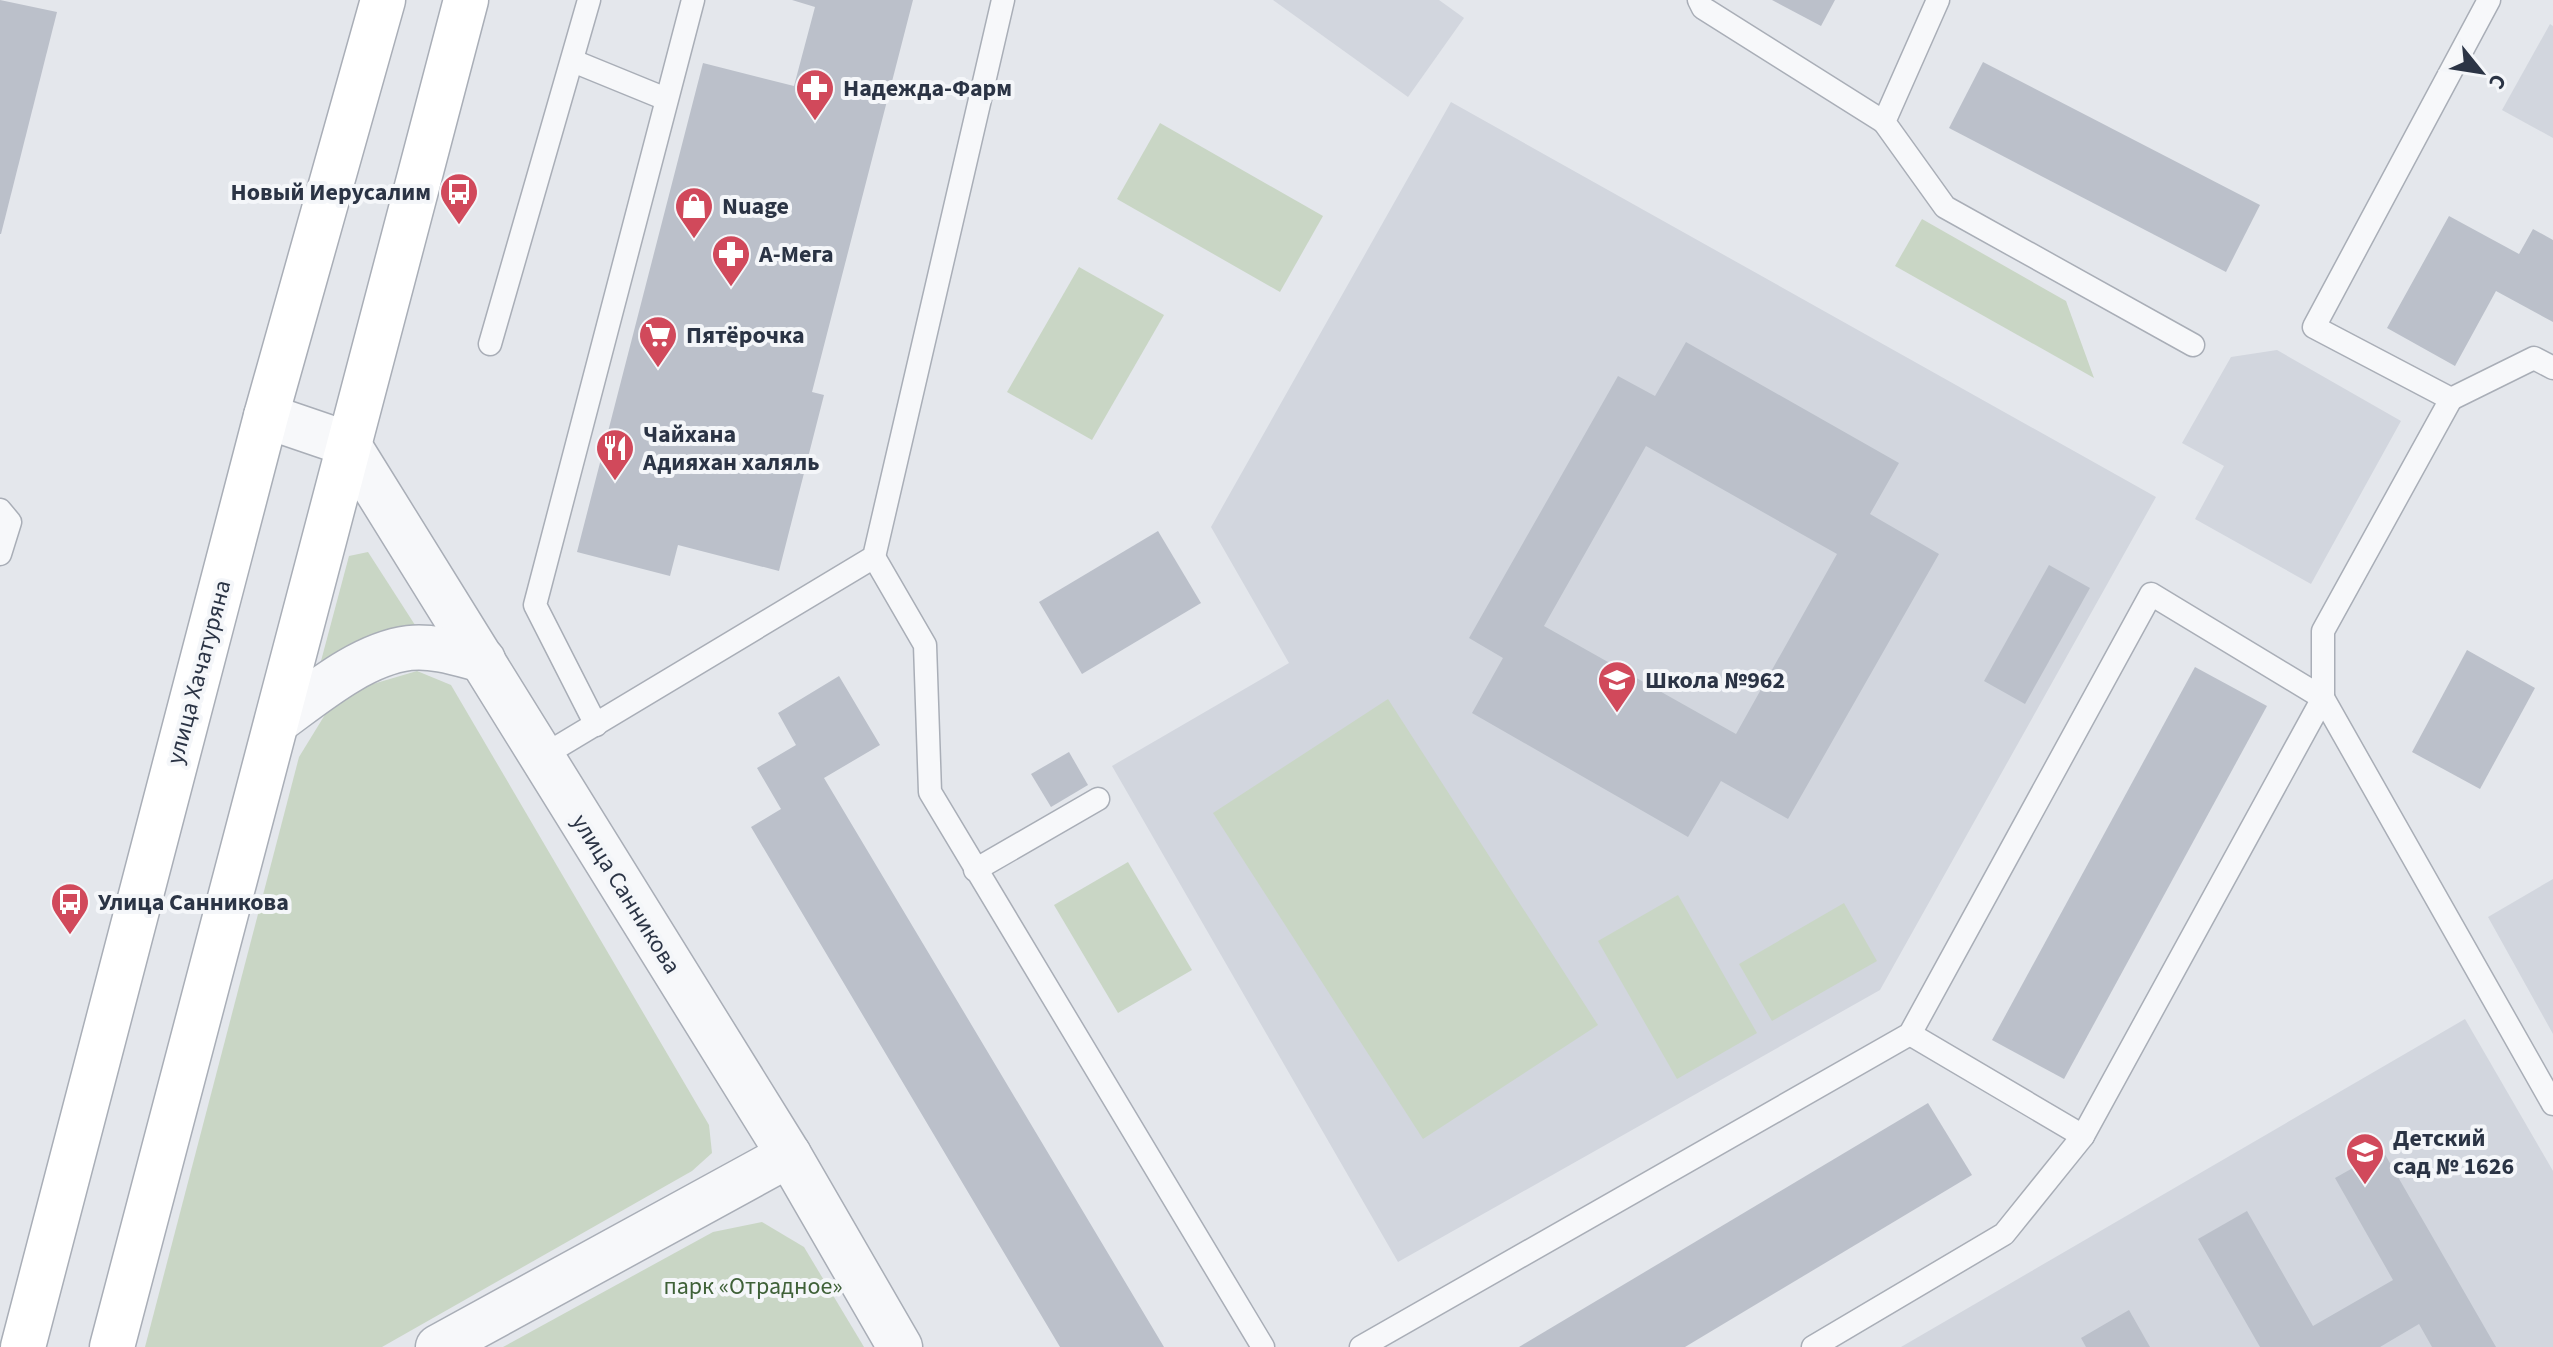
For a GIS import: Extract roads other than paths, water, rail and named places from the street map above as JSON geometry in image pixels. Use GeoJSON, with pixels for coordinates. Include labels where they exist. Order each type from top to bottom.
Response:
{"type":"FeatureCollection","features":[{"type":"Feature","properties":{"kind":"main road","name":"улица Хачатуряна"},"geometry":{"type":"LineString","coordinates":[[23,1347],[266,416],[383,0]]}},
{"type":"Feature","properties":{"kind":"main road"},"geometry":{"type":"LineString","coordinates":[[112,1347],[466,0]]}},
{"type":"Feature","properties":{"kind":"street"},"geometry":{"type":"LineString","coordinates":[[266,416],[348,444]]}},
{"type":"Feature","properties":{"kind":"street","name":"улица Санникова"},"geometry":{"type":"LineString","coordinates":[[348,444],[789,1155],[900,1347]]}},
{"type":"Feature","properties":{"kind":"street"},"geometry":{"type":"LineString","coordinates":[[279,720],[350,669],[409,648],[440,650],[483,660]]}},
{"type":"Feature","properties":{"kind":"street"},"geometry":{"type":"LineString","coordinates":[[438,1347],[789,1155]]}},
{"type":"Feature","properties":{"kind":"lane"},"geometry":{"type":"LineString","coordinates":[[490,344],[589,0]]}},
{"type":"Feature","properties":{"kind":"lane"},"geometry":{"type":"LineString","coordinates":[[596,725],[535,605],[693,0]]}},
{"type":"Feature","properties":{"kind":"lane"},"geometry":{"type":"LineString","coordinates":[[1003,0],[874,557],[925,645],[930,792],[1263,1347]]}},
{"type":"Feature","properties":{"kind":"lane"},"geometry":{"type":"LineString","coordinates":[[1699,0],[1703,8],[1884,122],[1945,207],[2193,345]]}},
{"type":"Feature","properties":{"kind":"lane"},"geometry":{"type":"LineString","coordinates":[[1884,122],[1938,0]]}},
{"type":"Feature","properties":{"kind":"lane"},"geometry":{"type":"LineString","coordinates":[[2451,399],[2314,327],[2489,0]]}},
{"type":"Feature","properties":{"kind":"lane"},"geometry":{"type":"LineString","coordinates":[[573,61],[666,99]]}},
{"type":"Feature","properties":{"kind":"lane"},"geometry":{"type":"LineString","coordinates":[[1813,1347],[2004,1234],[2083,1136],[2323,698],[2323,631],[2451,399],[2534,358],[2553,368]]}},
{"type":"Feature","properties":{"kind":"lane"},"geometry":{"type":"LineString","coordinates":[[0,510],[10,522],[0,554]]}},
{"type":"Feature","properties":{"kind":"lane"},"geometry":{"type":"LineString","coordinates":[[541,757],[874,557]]}},
{"type":"Feature","properties":{"kind":"lane"},"geometry":{"type":"LineString","coordinates":[[1361,1347],[1910,1034],[2151,594],[2323,698],[2553,1104]]}},
{"type":"Feature","properties":{"kind":"lane"},"geometry":{"type":"LineString","coordinates":[[975,870],[1098,799]]}},
{"type":"Feature","properties":{"kind":"lane"},"geometry":{"type":"LineString","coordinates":[[1910,1034],[2083,1136]]}},
{"type":"Feature","properties":{"kind":"place","name":"Надежда-Фарм"},"geometry":{"type":"Point","coordinates":[815,122]}},
{"type":"Feature","properties":{"kind":"place","name":"Новый Иерусалим"},"geometry":{"type":"Point","coordinates":[459,226]}},
{"type":"Feature","properties":{"kind":"place","name":"Nuage"},"geometry":{"type":"Point","coordinates":[694,240]}},
{"type":"Feature","properties":{"kind":"place","name":"А-Мега"},"geometry":{"type":"Point","coordinates":[731,288]}},
{"type":"Feature","properties":{"kind":"place","name":"Пятёрочка"},"geometry":{"type":"Point","coordinates":[658,369]}},
{"type":"Feature","properties":{"kind":"place","name":"Чайхана Адияхан халяль"},"geometry":{"type":"Point","coordinates":[615,482]}},
{"type":"Feature","properties":{"kind":"place","name":"Школа №962"},"geometry":{"type":"Point","coordinates":[1617,714]}},
{"type":"Feature","properties":{"kind":"place","name":"Улица Санникова"},"geometry":{"type":"Point","coordinates":[70,936]}},
{"type":"Feature","properties":{"kind":"place","name":"Детский сад № 1626"},"geometry":{"type":"Point","coordinates":[2365,1186]}},
{"type":"Feature","properties":{"kind":"park label","name":"парк «Отрадное»"},"geometry":{"type":"Point","coordinates":[753,1286]}}]}
